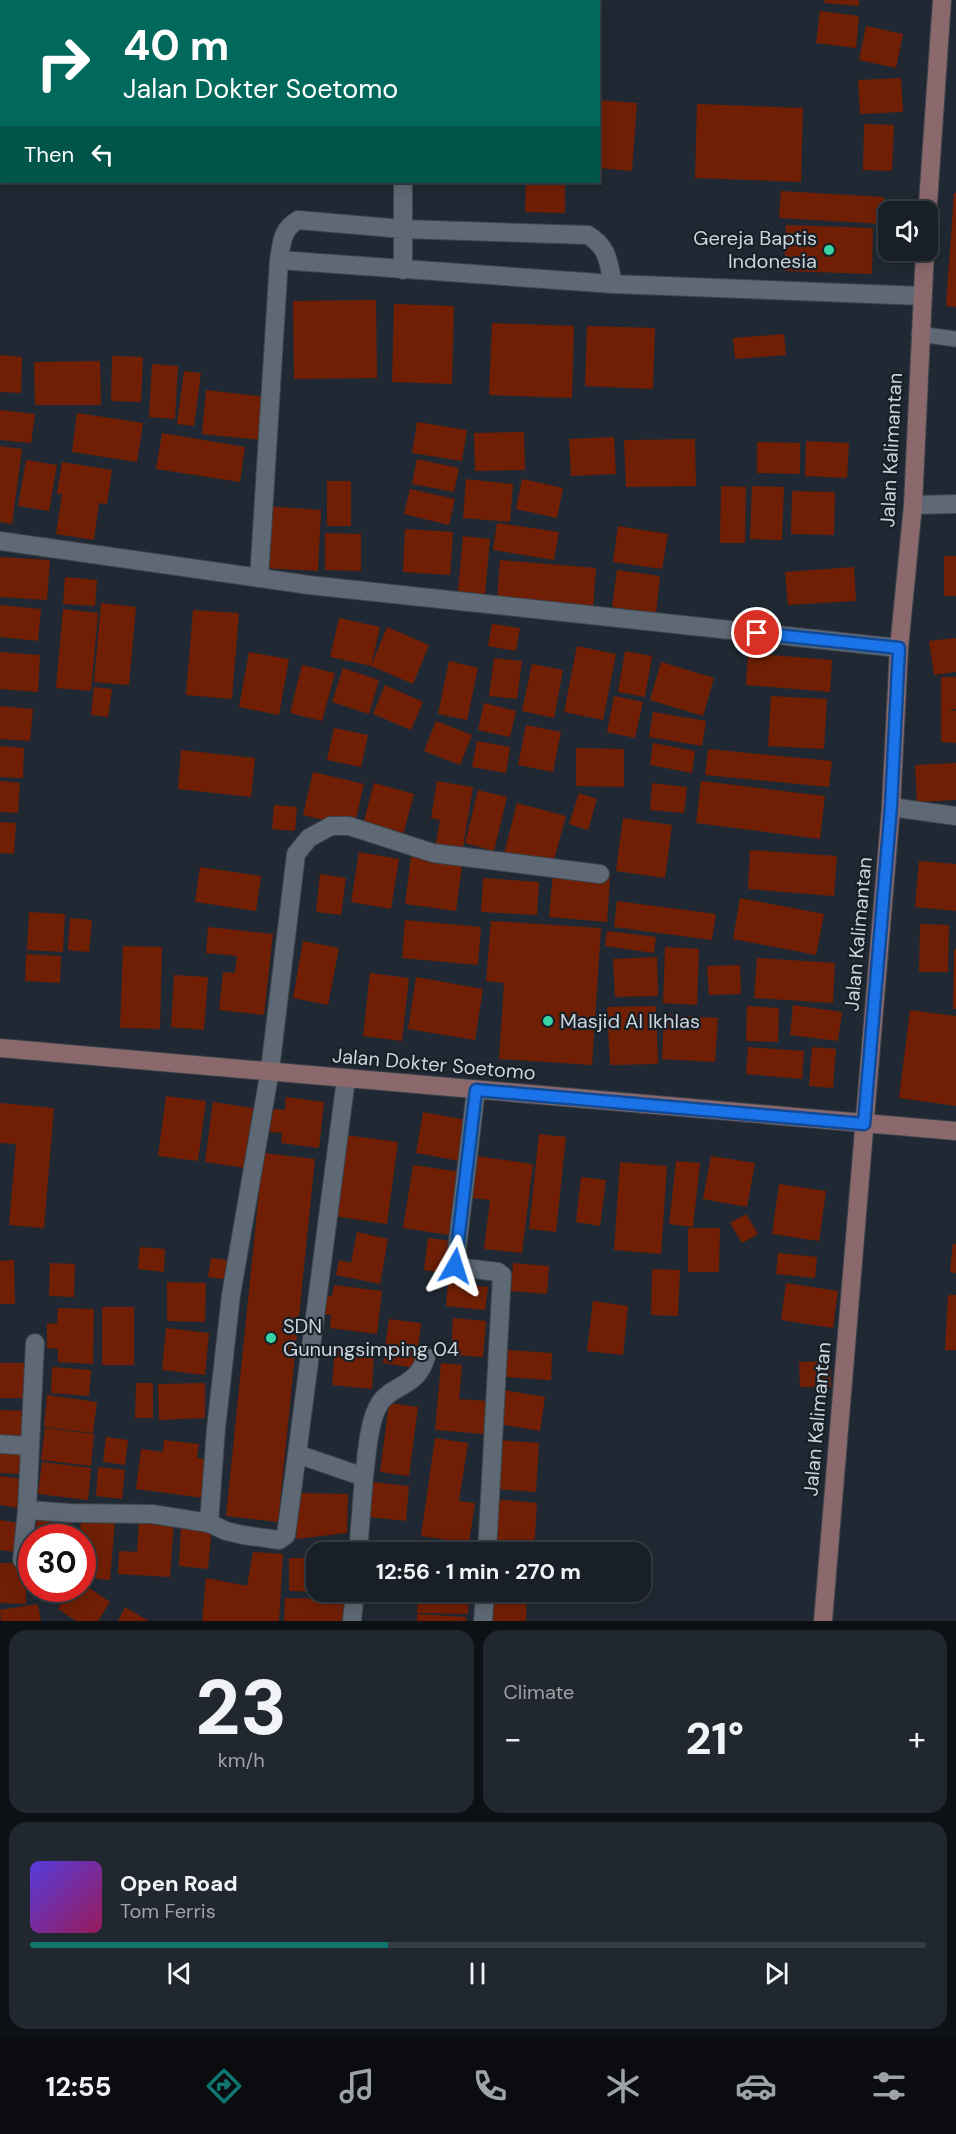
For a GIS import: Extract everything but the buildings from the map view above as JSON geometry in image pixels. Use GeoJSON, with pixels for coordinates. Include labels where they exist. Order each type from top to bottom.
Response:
{"type":"FeatureCollection","features":[{"type":"Feature","properties":{"kind":"street"},"geometry":{"type":"LineString","coordinates":[[928,201],[942,0]]}},
{"type":"Feature","properties":{"kind":"street"},"geometry":{"type":"LineString","coordinates":[[403,183],[403,270]]}},
{"type":"Feature","properties":{"kind":"street"},"geometry":{"type":"LineString","coordinates":[[259,578],[279,260],[284,235],[289,226],[298,220],[403,230],[588,235],[599,242],[606,252],[613,284]]}},
{"type":"Feature","properties":{"kind":"street"},"geometry":{"type":"LineString","coordinates":[[279,260],[613,284],[922,296]]}},
{"type":"Feature","properties":{"kind":"street","name":"Jalan Kalimantan"},"geometry":{"type":"LineString","coordinates":[[823,1621],[891,807],[899,648],[913,505],[919,334],[924,261]]}},
{"type":"Feature","properties":{"kind":"street"},"geometry":{"type":"LineString","coordinates":[[913,505],[956,504]]}},
{"type":"Feature","properties":{"kind":"street"},"geometry":{"type":"LineString","coordinates":[[0,541],[259,578],[899,648]]}},
{"type":"Feature","properties":{"kind":"street"},"geometry":{"type":"LineString","coordinates":[[891,807],[956,816]]}},
{"type":"Feature","properties":{"kind":"street"},"geometry":{"type":"LineString","coordinates":[[209,1523],[216,1429],[231,1295],[270,1070],[296,854],[309,838],[331,826],[349,826],[433,853],[600,874]]}},
{"type":"Feature","properties":{"kind":"street","name":"Jalan Dokter Soetomo"},"geometry":{"type":"LineString","coordinates":[[0,1048],[956,1131]]}},
{"type":"Feature","properties":{"kind":"street"},"geometry":{"type":"LineString","coordinates":[[27,1510],[152,1514],[209,1523],[226,1531],[243,1535],[284,1539],[346,1079]]}},
{"type":"Feature","properties":{"kind":"street"},"geometry":{"type":"LineString","coordinates":[[476,1090],[455,1264],[457,1267],[498,1272],[502,1275],[488,1542]]}},
{"type":"Feature","properties":{"kind":"street"},"geometry":{"type":"LineString","coordinates":[[26,1524],[34,1342]]}},
{"type":"Feature","properties":{"kind":"street"},"geometry":{"type":"LineString","coordinates":[[359,1542],[364,1477],[372,1426],[380,1403],[412,1380],[420,1371],[426,1357]]}},
{"type":"Feature","properties":{"kind":"street"},"geometry":{"type":"LineString","coordinates":[[0,1444],[30,1446]]}},
{"type":"Feature","properties":{"kind":"street"},"geometry":{"type":"LineString","coordinates":[[297,1454],[364,1477]]}},
{"type":"Feature","properties":{"kind":"street"},"geometry":{"type":"LineString","coordinates":[[352,1621],[354,1602]]}},
{"type":"Feature","properties":{"kind":"street"},"geometry":{"type":"LineString","coordinates":[[483,1621],[484,1602]]}},
{"type":"Feature","properties":{"kind":"lane"},"geometry":{"type":"LineString","coordinates":[[919,334],[956,339]]}},
{"type":"Feature","properties":{"kind":"place","name":"Gereja Baptis Indonesia"},"geometry":{"type":"Point","coordinates":[829,250]}},
{"type":"Feature","properties":{"kind":"place","name":"Masjid Al Ikhlas"},"geometry":{"type":"Point","coordinates":[548,1021]}},
{"type":"Feature","properties":{"kind":"place","name":"SDN Gunungsimping 04"},"geometry":{"type":"Point","coordinates":[271,1338]}},
{"type":"Feature","properties":{"kind":"route"},"geometry":{"type":"LineString","coordinates":[[455,1266],[476,1090],[864,1124],[891,807],[899,648],[757,633]]}}]}
